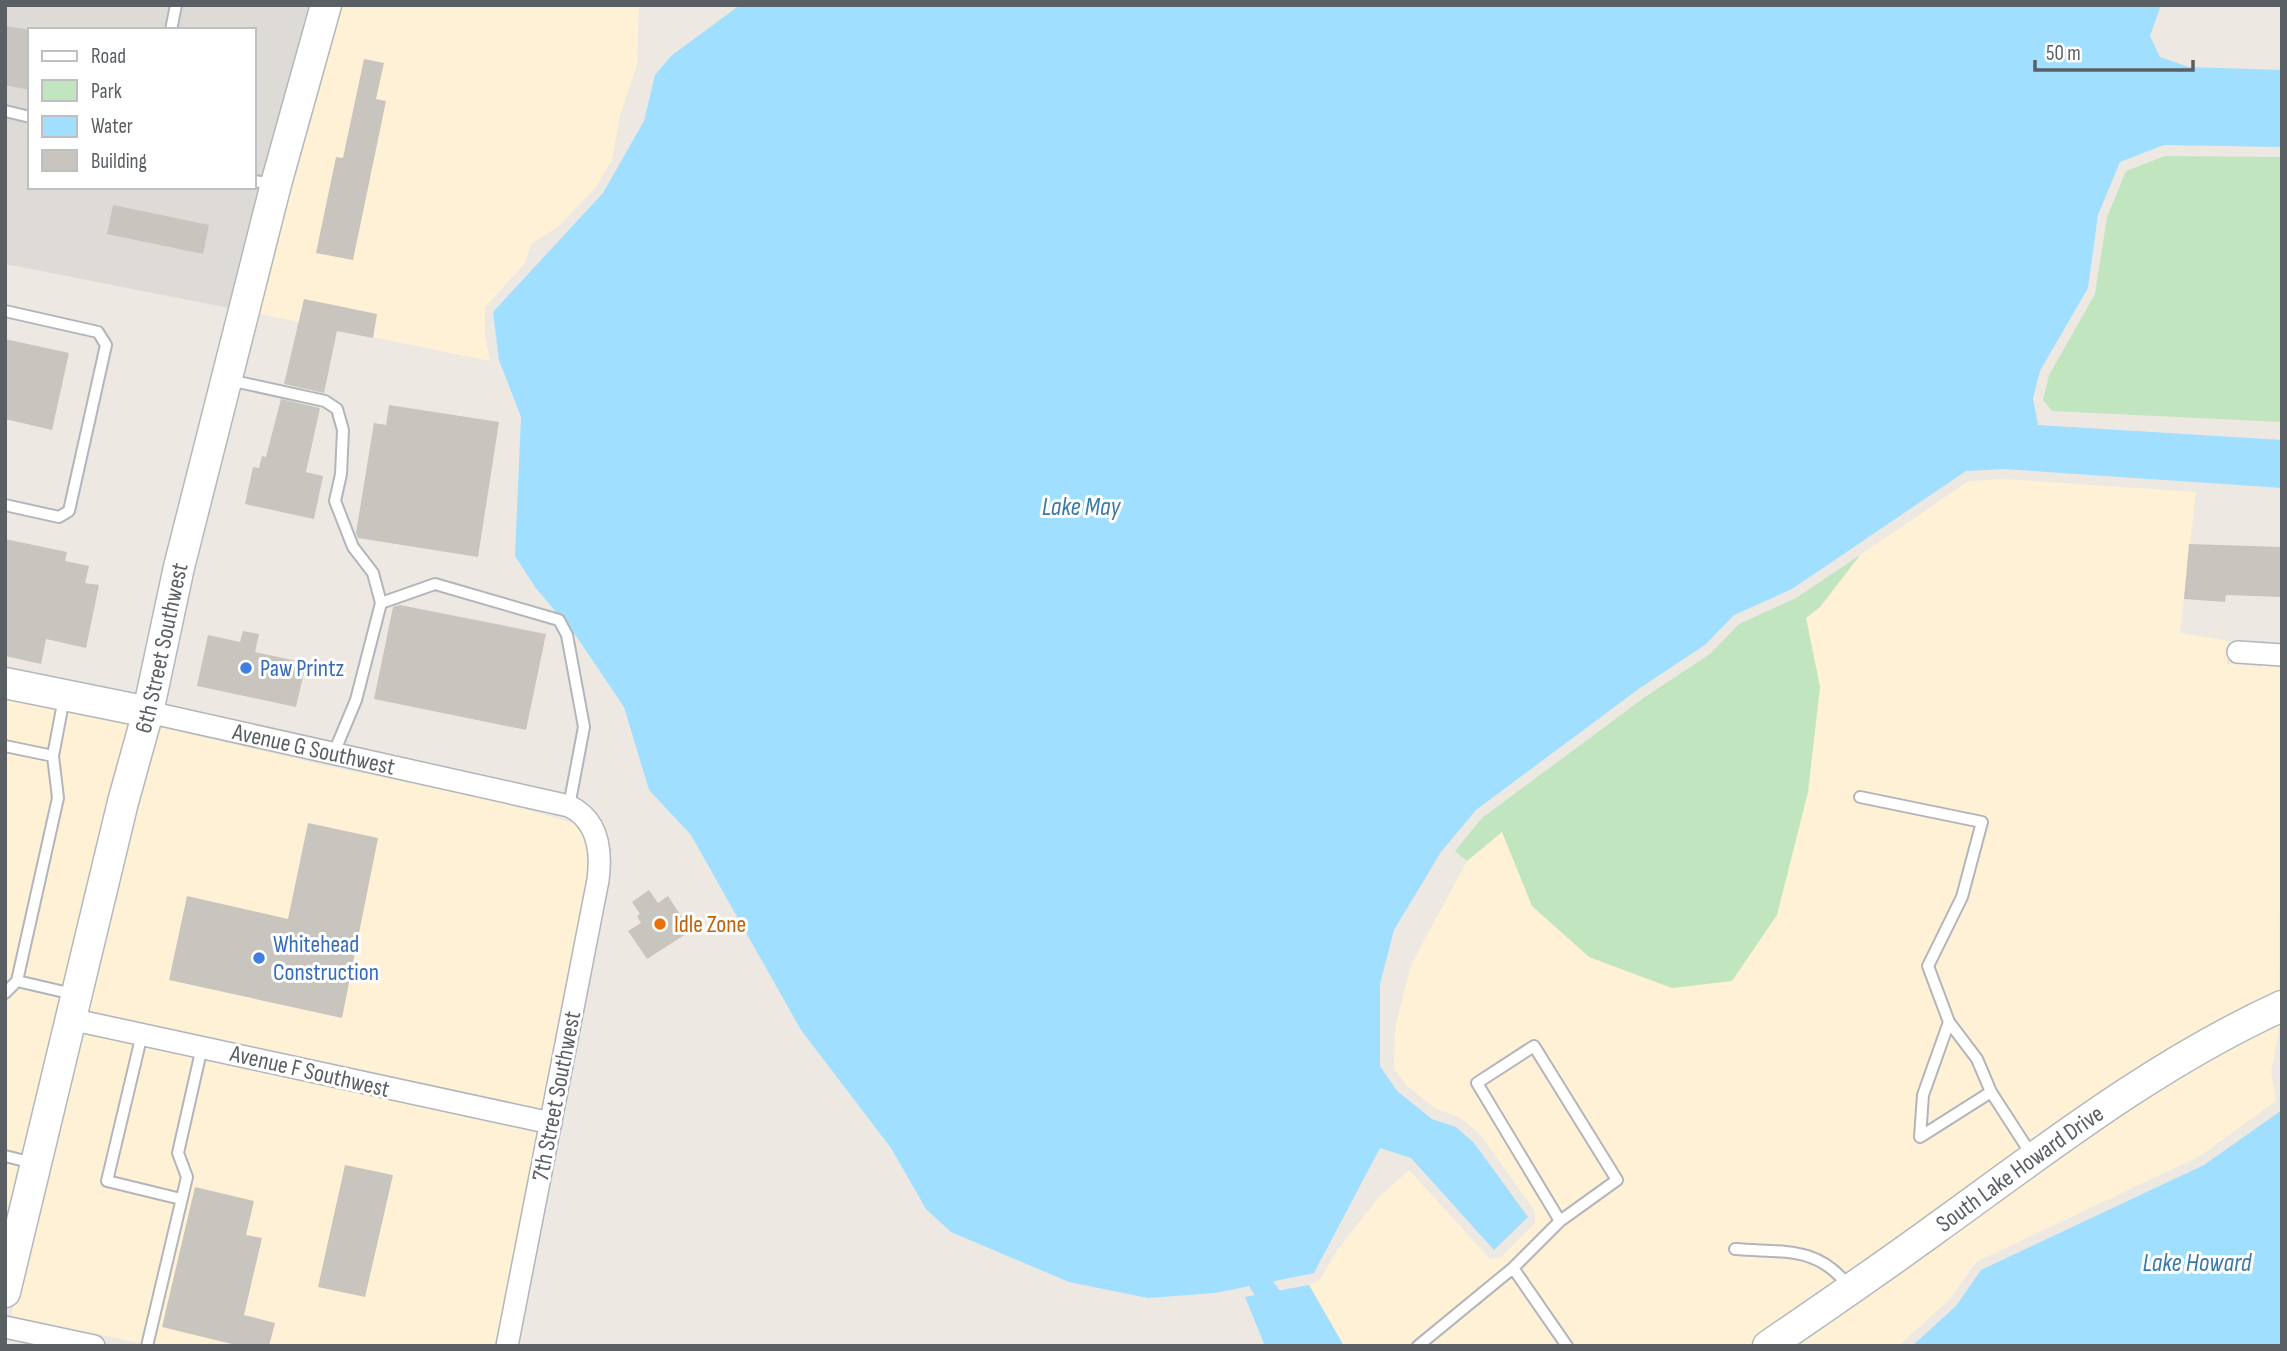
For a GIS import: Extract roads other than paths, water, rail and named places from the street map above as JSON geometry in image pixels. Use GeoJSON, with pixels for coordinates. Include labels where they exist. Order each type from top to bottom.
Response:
{"type":"FeatureCollection","features":[{"type":"Feature","properties":{"kind":"street","name":"6th Street Southwest"},"geometry":{"type":"LineString","coordinates":[[5,1292],[73,1007],[148,712],[179,567],[228,379],[265,182],[326,5]]}},
{"type":"Feature","properties":{"kind":"street"},"geometry":{"type":"LineString","coordinates":[[2238,652],[2282,655]]}},
{"type":"Feature","properties":{"kind":"street","name":"Avenue G Southwest"},"geometry":{"type":"LineString","coordinates":[[5,683],[239,731],[333,755],[569,806]]}},
{"type":"Feature","properties":{"kind":"street","name":"7th Street Southwest"},"geometry":{"type":"LineString","coordinates":[[507,1346],[598,880],[599,846],[589,820],[583,813],[569,806]]}},
{"type":"Feature","properties":{"kind":"street","name":"South Lake Howard Drive"},"geometry":{"type":"LineString","coordinates":[[1768,1346],[2033,1157],[2214,1038],[2282,1006]]}},
{"type":"Feature","properties":{"kind":"street","name":"Avenue F Southwest"},"geometry":{"type":"LineString","coordinates":[[73,1007],[142,1034],[551,1123]]}},
{"type":"Feature","properties":{"kind":"street"},"geometry":{"type":"LineString","coordinates":[[5,1327],[94,1346]]}},
{"type":"Feature","properties":{"kind":"lane"},"geometry":{"type":"LineString","coordinates":[[171,28],[176,5]]}},
{"type":"Feature","properties":{"kind":"lane"},"geometry":{"type":"LineString","coordinates":[[5,111],[28,117]]}},
{"type":"Feature","properties":{"kind":"lane"},"geometry":{"type":"LineString","coordinates":[[5,311],[98,332],[106,345],[69,511],[59,517],[5,505]]}},
{"type":"Feature","properties":{"kind":"lane"},"geometry":{"type":"LineString","coordinates":[[228,379],[325,401],[337,409],[344,430],[341,474],[335,501],[353,547],[373,573],[381,603],[356,700],[333,755]]}},
{"type":"Feature","properties":{"kind":"lane"},"geometry":{"type":"LineString","coordinates":[[381,603],[435,584],[559,620],[567,635],[584,727],[569,806]]}},
{"type":"Feature","properties":{"kind":"lane"},"geometry":{"type":"LineString","coordinates":[[5,993],[17,981],[58,798],[53,756],[64,696]]}},
{"type":"Feature","properties":{"kind":"lane"},"geometry":{"type":"LineString","coordinates":[[5,746],[53,756]]}},
{"type":"Feature","properties":{"kind":"lane"},"geometry":{"type":"LineString","coordinates":[[1860,797],[1982,822],[1962,897],[1928,966],[1949,1022],[1977,1059],[1991,1092],[2033,1157]]}},
{"type":"Feature","properties":{"kind":"lane"},"geometry":{"type":"LineString","coordinates":[[17,981],[73,1007]]}},
{"type":"Feature","properties":{"kind":"lane"},"geometry":{"type":"LineString","coordinates":[[1949,1022],[1923,1096],[1920,1137],[1991,1092]]}},
{"type":"Feature","properties":{"kind":"lane"},"geometry":{"type":"LineString","coordinates":[[142,1034],[107,1181],[181,1199]]}},
{"type":"Feature","properties":{"kind":"lane"},"geometry":{"type":"LineString","coordinates":[[1418,1346],[1513,1268],[1560,1221],[1617,1180],[1534,1046],[1477,1083],[1560,1221]]}},
{"type":"Feature","properties":{"kind":"lane"},"geometry":{"type":"LineString","coordinates":[[147,1346],[187,1177],[178,1153],[202,1047]]}},
{"type":"Feature","properties":{"kind":"lane"},"geometry":{"type":"LineString","coordinates":[[5,1156],[36,1164]]}},
{"type":"Feature","properties":{"kind":"lane"},"geometry":{"type":"LineString","coordinates":[[1735,1249],[1813,1255],[1836,1270],[1851,1289]]}},
{"type":"Feature","properties":{"kind":"lane"},"geometry":{"type":"LineString","coordinates":[[1513,1268],[1567,1346]]}},
{"type":"Feature","properties":{"kind":"water","name":"Lake May"},"geometry":{"type":"Polygon","coordinates":[[[740,5],[2161,5],[2150,36],[2160,57],[2189,67],[2282,70],[2282,147],[2164,145],[2120,162],[2098,215],[2088,288],[2040,371],[2033,398],[2038,425],[2282,440],[2282,488],[2004,469],[1966,471],[1792,589],[1734,615],[1705,645],[1640,688],[1476,810],[1441,852],[1394,930],[1380,984],[1380,1066],[1397,1091],[1432,1119],[1456,1127],[1474,1143],[1528,1217],[1494,1250],[1411,1158],[1380,1148],[1314,1273],[1215,1293],[1148,1298],[1069,1282],[951,1232],[926,1209],[891,1148],[801,1030],[691,835],[649,790],[624,707],[576,636],[535,587],[515,556],[521,417],[499,360],[493,312],[603,193],[644,121],[655,75],[671,56],[740,5]]]}},
{"type":"Feature","properties":{"kind":"water","name":"Lake Howard"},"geometry":{"type":"Polygon","coordinates":[[[2282,1110],[2282,1346],[1912,1346],[1956,1306],[1981,1270],[2204,1165],[2282,1110]]]}},
{"type":"Feature","properties":{"kind":"water"},"geometry":{"type":"Polygon","coordinates":[[[1309,1285],[1344,1346],[1265,1346],[1245,1297],[1309,1285]]]}},
{"type":"Feature","properties":{"kind":"waterway"},"geometry":{"type":"LineString","coordinates":[[1261,1284],[1304,1346]]}},
{"type":"Feature","properties":{"kind":"place","name":"Paw Printz"},"geometry":{"type":"Point","coordinates":[246,668]}},
{"type":"Feature","properties":{"kind":"place","name":"Idle Zone"},"geometry":{"type":"Point","coordinates":[660,924]}},
{"type":"Feature","properties":{"kind":"place","name":"Whitehead Construction"},"geometry":{"type":"Point","coordinates":[259,958]}}]}
